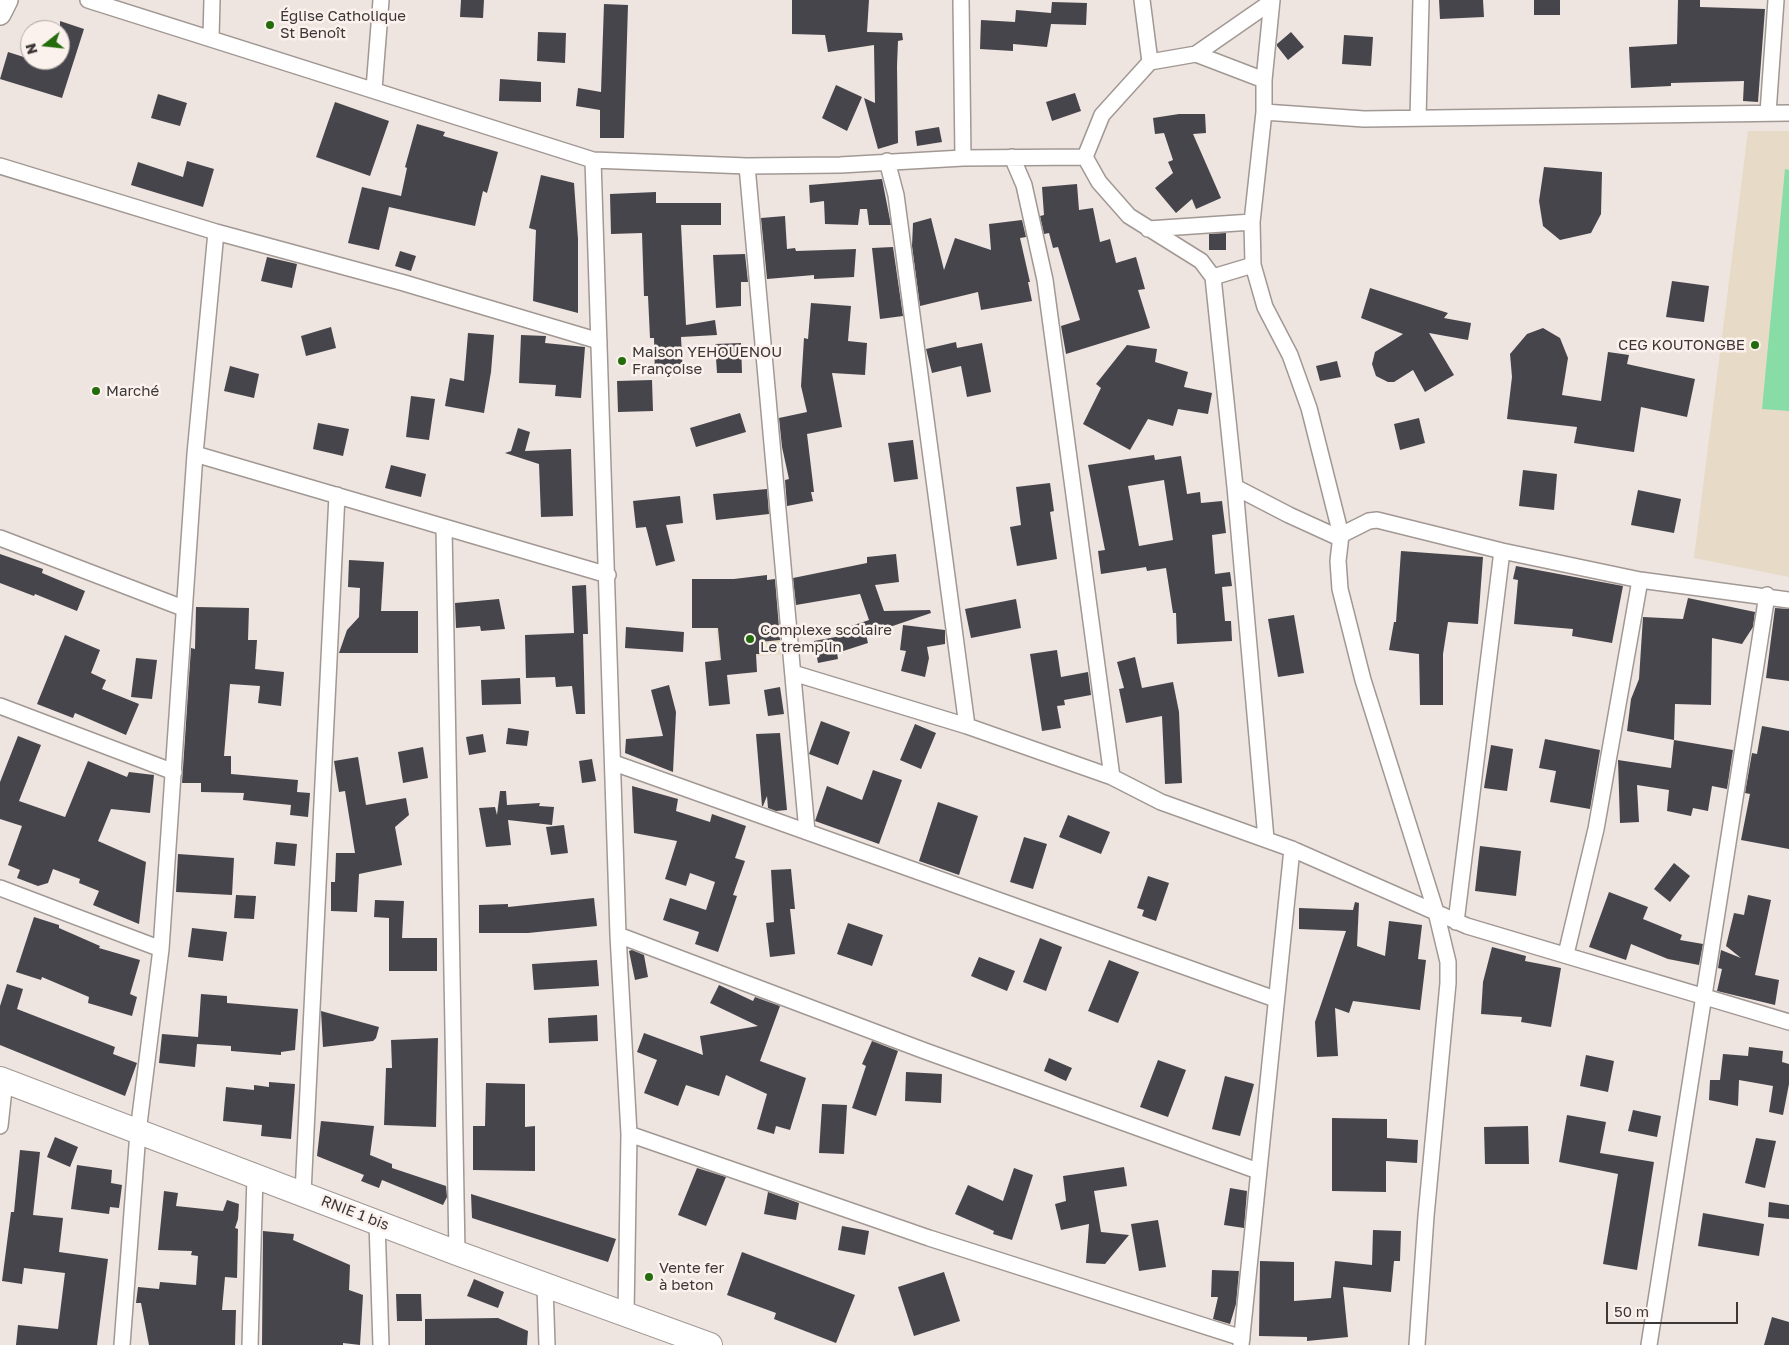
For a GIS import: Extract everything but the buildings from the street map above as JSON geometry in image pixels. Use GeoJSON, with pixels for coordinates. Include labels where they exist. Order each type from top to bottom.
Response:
{"type":"FeatureCollection","features":[{"type":"Feature","properties":{"kind":"main road"},"geometry":{"type":"LineString","coordinates":[[0,14],[7,0]]}},
{"type":"Feature","properties":{"kind":"main road","name":"RNIE 1 bis"},"geometry":{"type":"LineString","coordinates":[[2,1080],[545,1286],[704,1344]]}},
{"type":"Feature","properties":{"kind":"street"},"geometry":{"type":"LineString","coordinates":[[88,0],[374,89],[593,160],[747,166],[840,165],[963,158],[1085,157]]}},
{"type":"Feature","properties":{"kind":"street"},"geometry":{"type":"LineString","coordinates":[[211,38],[212,0]]}},
{"type":"Feature","properties":{"kind":"street"},"geometry":{"type":"LineString","coordinates":[[374,89],[382,0]]}},
{"type":"Feature","properties":{"kind":"street"},"geometry":{"type":"LineString","coordinates":[[961,0],[963,158]]}},
{"type":"Feature","properties":{"kind":"street"},"geometry":{"type":"LineString","coordinates":[[1142,0],[1150,62]]}},
{"type":"Feature","properties":{"kind":"street"},"geometry":{"type":"LineString","coordinates":[[1418,118],[1421,0]]}},
{"type":"Feature","properties":{"kind":"street"},"geometry":{"type":"LineString","coordinates":[[1768,113],[1776,0]]}},
{"type":"Feature","properties":{"kind":"street"},"geometry":{"type":"LineString","coordinates":[[1085,157],[1102,115],[1150,62],[1196,54],[1272,1]]}},
{"type":"Feature","properties":{"kind":"street"},"geometry":{"type":"LineString","coordinates":[[1272,1],[1264,80],[1264,112],[1252,222],[1253,265],[1265,307],[1290,355],[1309,408],[1341,535],[1338,561],[1340,588],[1359,662],[1436,912],[1448,962],[1448,983],[1426,1216],[1417,1345]]}},
{"type":"Feature","properties":{"kind":"street"},"geometry":{"type":"LineString","coordinates":[[1196,54],[1264,80]]}},
{"type":"Feature","properties":{"kind":"street"},"geometry":{"type":"LineString","coordinates":[[1264,112],[1364,119],[1566,118],[1789,113]]}},
{"type":"Feature","properties":{"kind":"street"},"geometry":{"type":"LineString","coordinates":[[1012,157],[1024,186],[1045,280],[1112,777]]}},
{"type":"Feature","properties":{"kind":"street"},"geometry":{"type":"LineString","coordinates":[[1085,157],[1099,182],[1129,216],[1201,261],[1213,276],[1235,487],[1266,839]]}},
{"type":"Feature","properties":{"kind":"street"},"geometry":{"type":"LineString","coordinates":[[593,160],[608,574],[618,936],[629,1134],[626,1314]]}},
{"type":"Feature","properties":{"kind":"street"},"geometry":{"type":"LineString","coordinates":[[887,161],[896,195],[967,726]]}},
{"type":"Feature","properties":{"kind":"street"},"geometry":{"type":"LineString","coordinates":[[0,166],[216,232],[404,283],[599,341]]}},
{"type":"Feature","properties":{"kind":"street"},"geometry":{"type":"LineString","coordinates":[[747,166],[807,832]]}},
{"type":"Feature","properties":{"kind":"street"},"geometry":{"type":"LineString","coordinates":[[1148,229],[1252,222]]}},
{"type":"Feature","properties":{"kind":"street"},"geometry":{"type":"LineString","coordinates":[[122,1345],[138,1132],[161,949],[174,772],[183,608],[195,454],[216,232]]}},
{"type":"Feature","properties":{"kind":"street"},"geometry":{"type":"LineString","coordinates":[[1213,276],[1253,265]]}},
{"type":"Feature","properties":{"kind":"street"},"geometry":{"type":"LineString","coordinates":[[195,454],[608,574]]}},
{"type":"Feature","properties":{"kind":"street"},"geometry":{"type":"LineString","coordinates":[[1235,487],[1329,534],[1341,535],[1362,523],[1377,520],[1640,580],[1767,595],[1789,600]]}},
{"type":"Feature","properties":{"kind":"street"},"geometry":{"type":"LineString","coordinates":[[303,1194],[337,495]]}},
{"type":"Feature","properties":{"kind":"street"},"geometry":{"type":"LineString","coordinates":[[444,526],[456,1252]]}},
{"type":"Feature","properties":{"kind":"street"},"geometry":{"type":"LineString","coordinates":[[0,538],[183,608]]}},
{"type":"Feature","properties":{"kind":"street"},"geometry":{"type":"LineString","coordinates":[[1456,922],[1502,550]]}},
{"type":"Feature","properties":{"kind":"street"},"geometry":{"type":"LineString","coordinates":[[1566,954],[1601,801],[1640,580]]}},
{"type":"Feature","properties":{"kind":"street"},"geometry":{"type":"LineString","coordinates":[[1649,1345],[1767,595]]}},
{"type":"Feature","properties":{"kind":"street"},"geometry":{"type":"LineString","coordinates":[[793,673],[967,726],[1112,777],[1161,802],[1292,849],[1456,922],[1789,1022]]}},
{"type":"Feature","properties":{"kind":"street"},"geometry":{"type":"LineString","coordinates":[[0,706],[174,772]]}},
{"type":"Feature","properties":{"kind":"street"},"geometry":{"type":"LineString","coordinates":[[614,763],[1275,999]]}},
{"type":"Feature","properties":{"kind":"street"},"geometry":{"type":"LineString","coordinates":[[629,1134],[929,1238],[1242,1342],[1275,999],[1292,849]]}},
{"type":"Feature","properties":{"kind":"street"},"geometry":{"type":"LineString","coordinates":[[0,888],[161,949]]}},
{"type":"Feature","properties":{"kind":"street"},"geometry":{"type":"LineString","coordinates":[[618,936],[1258,1172]]}},
{"type":"Feature","properties":{"kind":"street"},"geometry":{"type":"LineString","coordinates":[[0,1126],[2,1080]]}},
{"type":"Feature","properties":{"kind":"street"},"geometry":{"type":"LineString","coordinates":[[250,1345],[255,1176]]}},
{"type":"Feature","properties":{"kind":"street"},"geometry":{"type":"LineString","coordinates":[[378,1222],[381,1345]]}},
{"type":"Feature","properties":{"kind":"street"},"geometry":{"type":"LineString","coordinates":[[545,1286],[547,1345]]}},
{"type":"Feature","properties":{"kind":"shaded area","name":"CEG KOUTONGBE"},"geometry":{"type":"Polygon","coordinates":[[[1748,131],[1789,131],[1789,577],[1694,558],[1748,131]]]}},
{"type":"Feature","properties":{"kind":"shaded area","name":"Complexe scolaire Le tremplin"},"geometry":{"type":"Polygon","coordinates":[[[782,619],[785,654],[719,659],[716,625],[782,619]]]}},
{"type":"Feature","properties":{"kind":"green space"},"geometry":{"type":"Polygon","coordinates":[[[1785,169],[1789,170],[1789,411],[1762,409],[1785,169]]]}},
{"type":"Feature","properties":{"kind":"place","name":"Église Catholique St Benoît"},"geometry":{"type":"Point","coordinates":[270,25]}},
{"type":"Feature","properties":{"kind":"place","name":"CEG KOUTONGBE"},"geometry":{"type":"Point","coordinates":[1755,345]}},
{"type":"Feature","properties":{"kind":"place","name":"Maison YEHOUENOU Françoise"},"geometry":{"type":"Point","coordinates":[622,361]}},
{"type":"Feature","properties":{"kind":"place","name":"Marché"},"geometry":{"type":"Point","coordinates":[96,391]}},
{"type":"Feature","properties":{"kind":"place","name":"Complexe scolaire Le tremplin"},"geometry":{"type":"Point","coordinates":[750,639]}},
{"type":"Feature","properties":{"kind":"place","name":"Vente fer à beton"},"geometry":{"type":"Point","coordinates":[649,1277]}}]}
